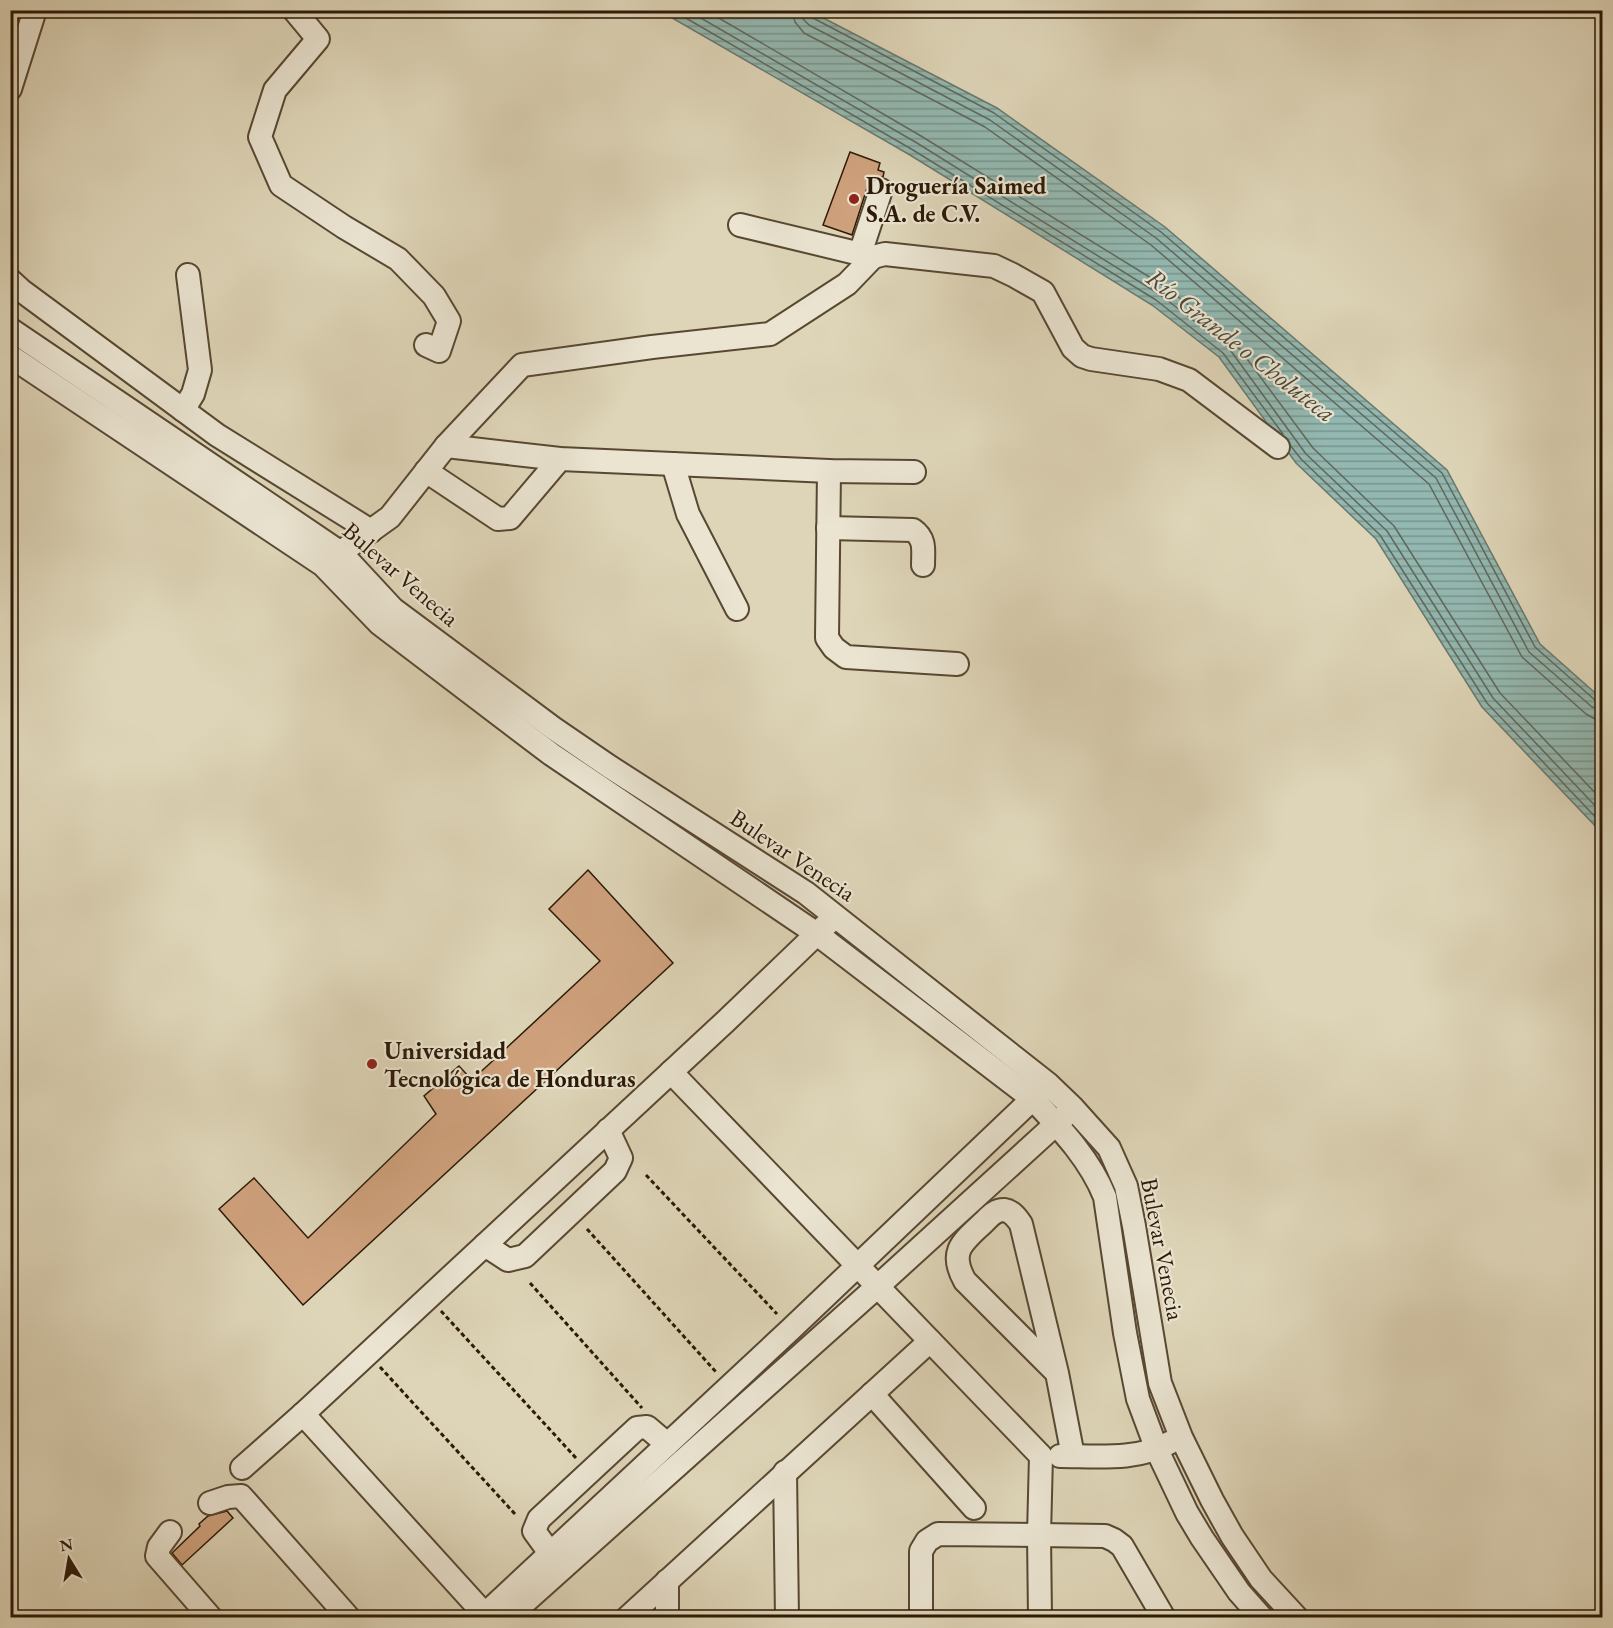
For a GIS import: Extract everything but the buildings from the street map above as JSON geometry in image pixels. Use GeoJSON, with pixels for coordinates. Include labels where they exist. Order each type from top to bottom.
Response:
{"type":"FeatureCollection","features":[{"type":"Feature","properties":{"kind":"street"},"geometry":{"type":"LineString","coordinates":[[10,89],[35,10]]}},
{"type":"Feature","properties":{"kind":"street"},"geometry":{"type":"LineString","coordinates":[[294,10],[318,39],[274,90],[260,137],[281,184],[344,227],[398,259],[434,296],[449,321],[439,351],[426,345]]}},
{"type":"Feature","properties":{"kind":"street"},"geometry":{"type":"LineString","coordinates":[[332,559],[390,517],[446,446],[522,365],[770,334],[847,284],[866,255],[881,190]]}},
{"type":"Feature","properties":{"kind":"street"},"geometry":{"type":"LineString","coordinates":[[740,225],[866,255],[885,254],[994,266],[1043,292],[1073,348],[1082,356],[1159,369],[1189,380],[1278,447]]}},
{"type":"Feature","properties":{"kind":"street"},"geometry":{"type":"LineString","coordinates":[[183,410],[193,394],[200,370],[188,275]]}},
{"type":"Feature","properties":{"kind":"street"},"geometry":{"type":"LineString","coordinates":[[10,280],[183,410],[222,430],[371,531]]}},
{"type":"Feature","properties":{"kind":"street","name":"Bulevar Venecia"},"geometry":{"type":"LineString","coordinates":[[10,328],[332,559],[393,609],[553,728],[806,893],[836,915],[1041,1091],[1056,1123],[1098,1178],[1105,1197],[1125,1333],[1138,1399],[1157,1450],[1187,1513],[1202,1538],[1239,1592],[1262,1617]]}},
{"type":"Feature","properties":{"kind":"street","name":"Bulevar Venecia"},"geometry":{"type":"LineString","coordinates":[[10,356],[332,559],[380,624],[551,754],[817,934],[1041,1091],[1073,1108],[1109,1148],[1126,1186],[1160,1383],[1181,1437],[1232,1536],[1261,1579],[1297,1617]]}},
{"type":"Feature","properties":{"kind":"street"},"geometry":{"type":"LineString","coordinates":[[446,446],[560,459],[829,471],[914,472]]}},
{"type":"Feature","properties":{"kind":"street"},"geometry":{"type":"LineString","coordinates":[[426,471],[498,519],[510,518],[560,459]]}},
{"type":"Feature","properties":{"kind":"street"},"geometry":{"type":"LineString","coordinates":[[673,464],[688,514],[737,609]]}},
{"type":"Feature","properties":{"kind":"street"},"geometry":{"type":"LineString","coordinates":[[829,471],[827,638],[834,648],[846,657],[957,664]]}},
{"type":"Feature","properties":{"kind":"street"},"geometry":{"type":"LineString","coordinates":[[828,528],[913,530],[922,539],[923,565]]}},
{"type":"Feature","properties":{"kind":"street"},"geometry":{"type":"LineString","coordinates":[[551,754],[561,751],[570,753],[596,770],[604,771],[610,767]]}},
{"type":"Feature","properties":{"kind":"street"},"geometry":{"type":"LineString","coordinates":[[242,1468],[671,1072],[836,915]]}},
{"type":"Feature","properties":{"kind":"street"},"geometry":{"type":"LineString","coordinates":[[671,1072],[1041,1456],[1040,1617]]}},
{"type":"Feature","properties":{"kind":"street"},"geometry":{"type":"LineString","coordinates":[[303,1414],[484,1616],[1041,1091]]}},
{"type":"Feature","properties":{"kind":"street"},"geometry":{"type":"LineString","coordinates":[[507,1617],[878,1286],[1073,1108]]}},
{"type":"Feature","properties":{"kind":"street"},"geometry":{"type":"LineString","coordinates":[[485,1245],[508,1260],[525,1256],[584,1201],[615,1172],[621,1158],[608,1130]]}},
{"type":"Feature","properties":{"kind":"street"},"geometry":{"type":"LineString","coordinates":[[1057,1373],[965,1281],[958,1269],[958,1255],[962,1243],[996,1212],[1006,1210],[1014,1214],[1022,1224],[1057,1373],[1073,1456]]}},
{"type":"Feature","properties":{"kind":"street"},"geometry":{"type":"LineString","coordinates":[[627,1617],[930,1341]]}},
{"type":"Feature","properties":{"kind":"street"},"geometry":{"type":"LineString","coordinates":[[872,1394],[974,1508]]}},
{"type":"Feature","properties":{"kind":"street"},"geometry":{"type":"LineString","coordinates":[[550,1552],[534,1531],[539,1519],[566,1492],[637,1428],[647,1427],[667,1444]]}},
{"type":"Feature","properties":{"kind":"street"},"geometry":{"type":"LineString","coordinates":[[1041,1456],[1125,1456],[1157,1450],[1181,1437]]}},
{"type":"Feature","properties":{"kind":"street"},"geometry":{"type":"LineString","coordinates":[[785,1472],[787,1617]]}},
{"type":"Feature","properties":{"kind":"street"},"geometry":{"type":"LineString","coordinates":[[210,1503],[228,1497],[242,1496],[349,1617]]}},
{"type":"Feature","properties":{"kind":"street"},"geometry":{"type":"LineString","coordinates":[[170,1532],[159,1547],[157,1556],[211,1617]]}},
{"type":"Feature","properties":{"kind":"street"},"geometry":{"type":"LineString","coordinates":[[921,1617],[921,1551],[927,1541],[938,1534],[1105,1536],[1122,1546],[1164,1617]]}},
{"type":"Feature","properties":{"kind":"street"},"geometry":{"type":"LineString","coordinates":[[667,1581],[667,1617]]}},
{"type":"Feature","properties":{"kind":"path"},"geometry":{"type":"LineString","coordinates":[[646,1175],[791,1329]]}},
{"type":"Feature","properties":{"kind":"path"},"geometry":{"type":"LineString","coordinates":[[587,1229],[729,1387]]}},
{"type":"Feature","properties":{"kind":"path"},"geometry":{"type":"LineString","coordinates":[[530,1283],[644,1410]]}},
{"type":"Feature","properties":{"kind":"path"},"geometry":{"type":"LineString","coordinates":[[428,1298],[576,1458]]}},
{"type":"Feature","properties":{"kind":"path"},"geometry":{"type":"LineString","coordinates":[[368,1353],[515,1514]]}},
{"type":"Feature","properties":{"kind":"water","name":"Río Grande o Choluteca"},"geometry":{"type":"Polygon","coordinates":[[[660,11],[810,11],[997,108],[1165,227],[1447,470],[1540,644],[1602,699],[1602,833],[1482,707],[1376,539],[1296,463],[1219,357],[1152,305],[910,155],[660,11]]]}},
{"type":"Feature","properties":{"kind":"place","name":"Droguería Saimed S.A. de C.V."},"geometry":{"type":"Point","coordinates":[854,199]}},
{"type":"Feature","properties":{"kind":"place","name":"Universidad Tecnológica de Honduras"},"geometry":{"type":"Point","coordinates":[372,1064]}}]}
